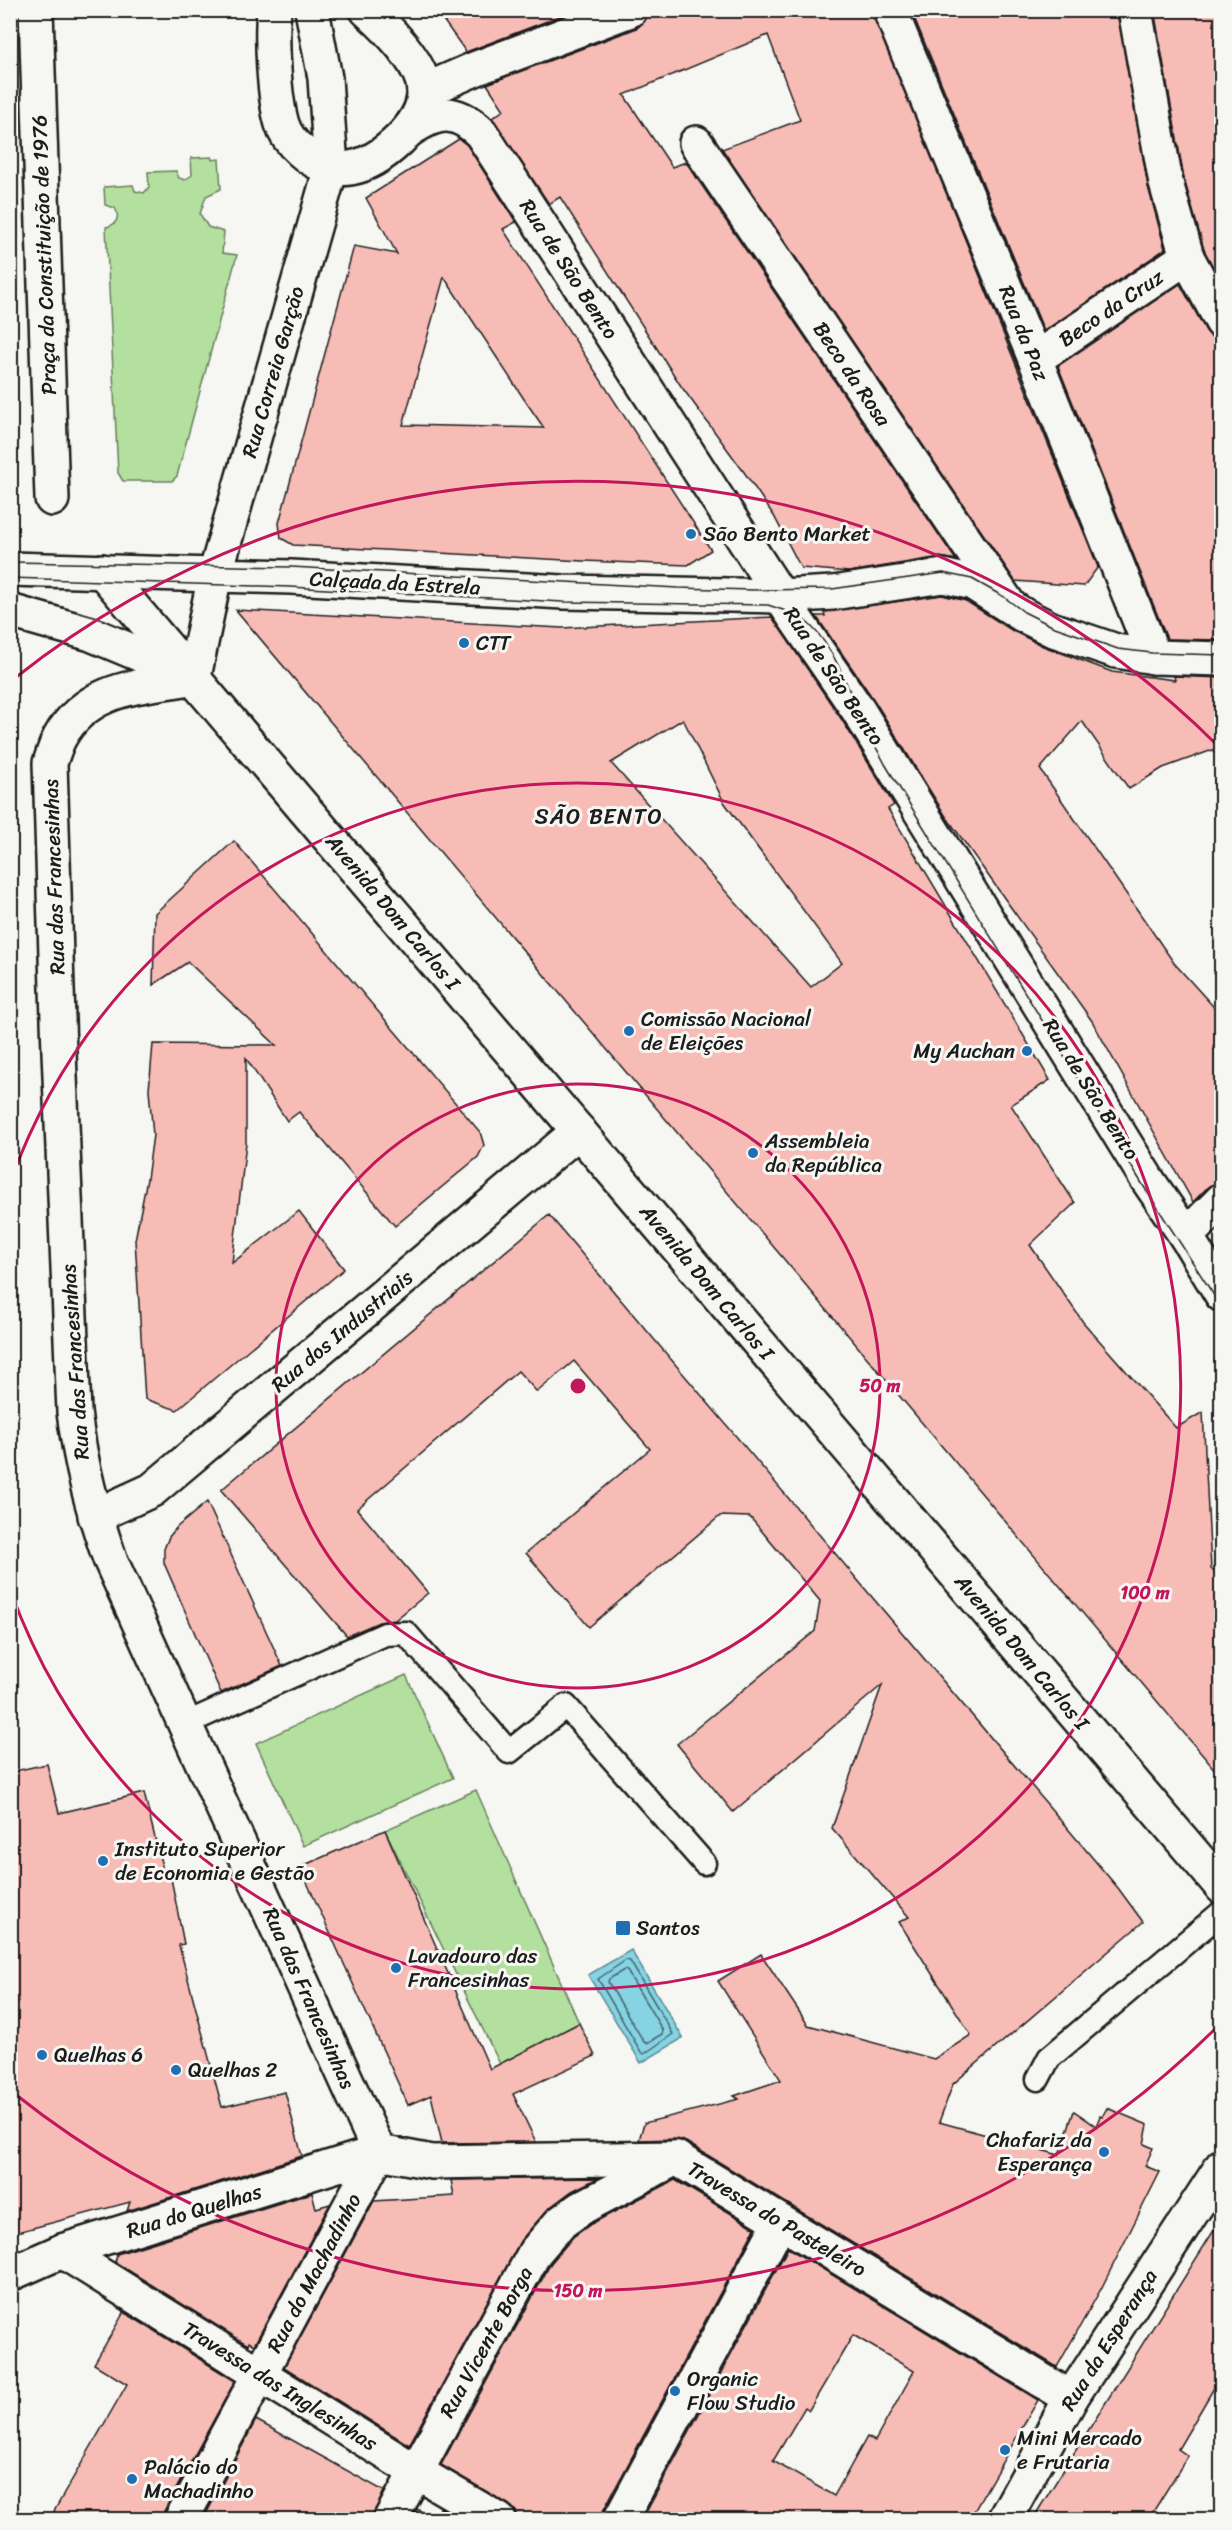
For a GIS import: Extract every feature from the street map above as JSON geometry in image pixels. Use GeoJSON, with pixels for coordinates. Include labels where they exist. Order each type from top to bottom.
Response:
{"type":"FeatureCollection","features":[{"type":"Feature","properties":{"kind":"street","name":"Praça da Constituição de 1976"},"geometry":{"type":"LineString","coordinates":[[36,10],[52,499]]}},
{"type":"Feature","properties":{"kind":"street"},"geometry":{"type":"LineString","coordinates":[[274,10],[274,58],[282,126],[292,143],[315,162],[344,170],[359,166],[381,154],[409,130],[418,116],[424,91],[420,75],[399,43],[367,10]]}},
{"type":"Feature","properties":{"kind":"street","name":"Rua Correia Garção"},"geometry":{"type":"LineString","coordinates":[[215,575],[331,168],[325,78],[312,10]]}},
{"type":"Feature","properties":{"kind":"street"},"geometry":{"type":"LineString","coordinates":[[424,91],[477,68],[630,10]]}},
{"type":"Feature","properties":{"kind":"street","name":"Rua da Paz"},"geometry":{"type":"LineString","coordinates":[[890,10],[1035,358],[1154,657]]}},
{"type":"Feature","properties":{"kind":"street"},"geometry":{"type":"LineString","coordinates":[[1135,10],[1166,183],[1187,257],[1221,322]]}},
{"type":"Feature","properties":{"kind":"street","name":"Rua de São Bento"},"geometry":{"type":"LineString","coordinates":[[409,130],[427,118],[442,115],[458,116],[481,133],[780,596],[869,727],[1221,1295]]}},
{"type":"Feature","properties":{"kind":"street","name":"Beco da Rosa"},"geometry":{"type":"LineString","coordinates":[[696,143],[1009,605]]}},
{"type":"Feature","properties":{"kind":"street","name":"Beco da Cruz"},"geometry":{"type":"LineString","coordinates":[[1035,358],[1187,257]]}},
{"type":"Feature","properties":{"kind":"street","name":"Calçada da Estrela"},"geometry":{"type":"LineString","coordinates":[[10,569],[291,577],[563,592],[780,596],[833,593],[943,576],[973,583],[1023,615],[1051,629],[1116,651],[1154,657],[1221,659]]}},
{"type":"Feature","properties":{"kind":"street","name":"Avenida Dom Carlos I"},"geometry":{"type":"LineString","coordinates":[[102,572],[194,677],[1221,1887]]}},
{"type":"Feature","properties":{"kind":"street"},"geometry":{"type":"LineString","coordinates":[[194,677],[215,575]]}},
{"type":"Feature","properties":{"kind":"street","name":"Avenida Dom Carlos I"},"geometry":{"type":"LineString","coordinates":[[10,611],[91,634],[194,677]]}},
{"type":"Feature","properties":{"kind":"street","name":"Rua das Francesinhas"},"geometry":{"type":"LineString","coordinates":[[194,677],[124,688],[105,696],[76,716],[60,736],[50,763],[58,1052],[74,1412],[81,1464],[95,1516],[111,1559],[379,2152]]}},
{"type":"Feature","properties":{"kind":"street","name":"Rua dos Industriais"},"geometry":{"type":"LineString","coordinates":[[95,1516],[153,1490],[579,1131]]}},
{"type":"Feature","properties":{"kind":"street"},"geometry":{"type":"LineString","coordinates":[[1186,1236],[1221,1200]]}},
{"type":"Feature","properties":{"kind":"street","name":"Travessa do Pasteleiro"},"geometry":{"type":"LineString","coordinates":[[379,2152],[432,2162],[676,2158],[1071,2398]]}},
{"type":"Feature","properties":{"kind":"street","name":"Rua do Quelhas"},"geometry":{"type":"LineString","coordinates":[[10,2274],[62,2251],[379,2152]]}},
{"type":"Feature","properties":{"kind":"street","name":"Rua do Machadinho"},"geometry":{"type":"LineString","coordinates":[[181,2520],[379,2152]]}},
{"type":"Feature","properties":{"kind":"street","name":"Rua Vicente Borga"},"geometry":{"type":"LineString","coordinates":[[390,2520],[535,2252],[560,2223],[581,2208],[676,2158]]}},
{"type":"Feature","properties":{"kind":"street","name":"Rua da Esperança"},"geometry":{"type":"LineString","coordinates":[[1004,2520],[1071,2398],[1221,2166]]}},
{"type":"Feature","properties":{"kind":"street"},"geometry":{"type":"LineString","coordinates":[[620,2520],[780,2222]]}},
{"type":"Feature","properties":{"kind":"street","name":"Travessa das Inglesinhas"},"geometry":{"type":"LineString","coordinates":[[62,2251],[415,2471],[499,2520]]}},
{"type":"Feature","properties":{"kind":"lane"},"geometry":{"type":"LineString","coordinates":[[185,1725],[385,1634],[406,1633],[509,1752],[566,1707],[704,1863]]}},
{"type":"Feature","properties":{"kind":"lane"},"geometry":{"type":"LineString","coordinates":[[1038,2079],[1049,2058],[1221,1912]]}},
{"type":"Feature","properties":{"kind":"green space"},"geometry":{"type":"Polygon","coordinates":[[[212,157],[212,160],[219,159],[221,189],[206,196],[200,214],[208,227],[224,232],[222,253],[237,255],[177,476],[172,481],[123,481],[118,473],[106,227],[115,222],[117,214],[115,208],[105,205],[104,187],[133,185],[135,191],[144,193],[149,187],[148,172],[176,171],[179,178],[185,180],[192,175],[191,158],[212,157]]]}},
{"type":"Feature","properties":{"kind":"green space"},"geometry":{"type":"Polygon","coordinates":[[[406,1675],[453,1778],[303,1846],[256,1743],[406,1675]]]}},
{"type":"Feature","properties":{"kind":"green space"},"geometry":{"type":"Polygon","coordinates":[[[476,1790],[579,2023],[500,2064],[385,1830],[476,1790]]]}},
{"type":"Feature","properties":{"kind":"water"},"geometry":{"type":"Polygon","coordinates":[[[631,1950],[683,2038],[641,2063],[588,1975],[631,1950]]]}},
{"type":"Feature","properties":{"kind":"building"},"geometry":{"type":"Polygon","coordinates":[[[436,10],[576,10],[466,52],[436,10]]]}},
{"type":"Feature","properties":{"kind":"building"},"geometry":{"type":"Polygon","coordinates":[[[648,10],[872,10],[1098,567],[1084,586],[1015,581],[722,149],[800,120],[768,35],[624,95],[672,167],[686,162],[956,560],[940,557],[849,572],[801,568],[774,516],[681,386],[560,197],[549,204],[492,118],[504,110],[487,84],[637,28],[645,21],[648,10]]]}},
{"type":"Feature","properties":{"kind":"building"},"geometry":{"type":"Polygon","coordinates":[[[911,10],[1117,10],[1148,186],[1165,249],[1044,331],[911,10]]]}},
{"type":"Feature","properties":{"kind":"building"},"geometry":{"type":"Polygon","coordinates":[[[1154,10],[1221,10],[1221,282],[1204,250],[1184,179],[1154,10]]]}},
{"type":"Feature","properties":{"kind":"building"},"geometry":{"type":"Polygon","coordinates":[[[459,139],[467,145],[516,222],[503,229],[711,550],[688,565],[293,545],[281,538],[279,523],[354,246],[397,254],[366,198],[459,139]],[[444,277],[403,425],[544,428],[444,277]]]}},
{"type":"Feature","properties":{"kind":"building"},"geometry":{"type":"Polygon","coordinates":[[[1180,284],[1206,331],[1213,338],[1221,341],[1221,640],[1167,639],[1058,366],[1180,284]]]}},
{"type":"Feature","properties":{"kind":"building"},"geometry":{"type":"Polygon","coordinates":[[[942,595],[966,601],[1013,631],[1043,646],[1112,672],[1175,680],[1174,676],[1221,678],[1221,747],[1163,768],[1129,789],[1082,721],[1040,769],[1174,963],[1221,1015],[1221,1182],[1209,1186],[1193,1202],[1092,1021],[945,815],[874,700],[816,616],[825,616],[824,612],[942,595]]]}},
{"type":"Feature","properties":{"kind":"building"},"geometry":{"type":"Polygon","coordinates":[[[236,610],[562,628],[772,617],[842,720],[894,805],[888,809],[1050,1080],[1011,1105],[1075,1203],[1030,1245],[1083,1322],[1176,1428],[1203,1412],[1211,1569],[1221,1578],[1221,1777],[236,610]],[[683,719],[611,763],[811,987],[842,963],[724,802],[683,719]]]}},
{"type":"Feature","properties":{"kind":"building"},"geometry":{"type":"Polygon","coordinates":[[[234,841],[480,1132],[484,1145],[478,1157],[395,1226],[299,1112],[287,1121],[246,1058],[246,1143],[232,1263],[299,1211],[344,1269],[177,1410],[145,1399],[135,1240],[153,1135],[149,1090],[153,1044],[276,1045],[188,962],[153,985],[155,913],[234,841]]]}},
{"type":"Feature","properties":{"kind":"building"},"geometry":{"type":"Polygon","coordinates":[[[549,1215],[1118,1888],[1143,1922],[953,2084],[939,2122],[1059,2155],[1074,2111],[1096,2126],[1100,2116],[1102,2117],[1107,2108],[1148,2125],[1144,2144],[1153,2148],[1145,2166],[1160,2172],[1101,2289],[1057,2367],[686,2142],[676,2139],[639,2140],[644,2123],[739,2099],[734,2096],[781,2080],[718,1981],[761,1954],[808,2025],[934,2059],[971,2035],[899,1922],[909,1917],[832,1828],[882,1685],[733,1812],[677,1744],[815,1631],[820,1601],[750,1517],[720,1516],[589,1627],[526,1553],[650,1449],[574,1361],[537,1392],[518,1371],[357,1509],[428,1593],[395,1620],[379,1622],[347,1636],[221,1490],[549,1215]]]}},
{"type":"Feature","properties":{"kind":"building"},"geometry":{"type":"Polygon","coordinates":[[[207,1502],[282,1666],[221,1693],[164,1563],[164,1549],[169,1537],[177,1527],[207,1502]]]}},
{"type":"Feature","properties":{"kind":"building","name":"Instituto Superior de Economia e Gestão"},"geometry":{"type":"Polygon","coordinates":[[[47,1764],[59,1813],[144,1793],[165,1879],[171,1878],[184,1944],[179,1945],[222,2107],[285,2092],[302,2156],[127,2211],[130,2202],[10,2234],[10,1772],[47,1764]]]}},
{"type":"Feature","properties":{"kind":"building","name":"Lavadouro das Francesinhas"},"geometry":{"type":"Polygon","coordinates":[[[385,1830],[490,2069],[579,2023],[595,2056],[513,2094],[536,2142],[442,2143],[431,2095],[408,2105],[300,1867],[385,1830]]]}},
{"type":"Feature","properties":{"kind":"building"},"geometry":{"type":"Polygon","coordinates":[[[598,2178],[572,2191],[549,2208],[521,2240],[409,2445],[284,2367],[374,2201],[454,2196],[451,2180],[598,2178]]]}},
{"type":"Feature","properties":{"kind":"building"},"geometry":{"type":"Polygon","coordinates":[[[675,2180],[755,2228],[603,2511],[601,2520],[518,2520],[515,2510],[508,2504],[441,2465],[551,2263],[573,2237],[591,2224],[675,2180]]]}},
{"type":"Feature","properties":{"kind":"building"},"geometry":{"type":"Polygon","coordinates":[[[312,2193],[316,2208],[330,2204],[254,2345],[249,2342],[248,2345],[115,2262],[117,2254],[312,2193]]]}},
{"type":"Feature","properties":{"kind":"building"},"geometry":{"type":"Polygon","coordinates":[[[1221,2219],[1221,2376],[1178,2449],[1188,2456],[1148,2520],[1032,2520],[1221,2219]]]}},
{"type":"Feature","properties":{"kind":"building"},"geometry":{"type":"Polygon","coordinates":[[[788,2248],[1038,2400],[969,2520],[642,2520],[788,2248]],[[853,2335],[809,2410],[805,2407],[773,2461],[834,2496],[867,2437],[875,2441],[914,2371],[853,2335]]]}},
{"type":"Feature","properties":{"kind":"building","name":"Palácio do Machadinho"},"geometry":{"type":"Polygon","coordinates":[[[124,2312],[235,2381],[164,2511],[162,2520],[49,2520],[127,2384],[94,2364],[124,2312]]]}},
{"type":"Feature","properties":{"kind":"building"},"geometry":{"type":"Polygon","coordinates":[[[256,2420],[384,2491],[371,2520],[203,2520],[256,2420]]]}},
{"type":"Feature","properties":{"kind":"building"},"geometry":{"type":"Polygon","coordinates":[[[440,2508],[461,2520],[412,2520],[417,2509],[434,2518],[440,2508]]]}},
{"type":"Feature","properties":{"kind":"tram line"},"geometry":{"type":"LineString","coordinates":[[10,562],[291,567],[753,590],[832,589],[943,573],[972,579],[1004,597],[1024,612],[1052,626],[1118,649],[1152,653],[1222,655]]}},
{"type":"Feature","properties":{"kind":"tram line"},"geometry":{"type":"LineString","coordinates":[[10,578],[290,587],[563,602],[768,605],[803,619],[824,641],[885,764],[1141,1182],[1222,1308]]}},
{"type":"Feature","properties":{"kind":"place","name":"São Bento Market"},"geometry":{"type":"Point","coordinates":[691,534]}},
{"type":"Feature","properties":{"kind":"place","name":"CTT"},"geometry":{"type":"Point","coordinates":[464,643]}},
{"type":"Feature","properties":{"kind":"place","name":"Comissão Nacional de Eleições"},"geometry":{"type":"Point","coordinates":[629,1031]}},
{"type":"Feature","properties":{"kind":"place","name":"My Auchan"},"geometry":{"type":"Point","coordinates":[1027,1051]}},
{"type":"Feature","properties":{"kind":"place","name":"Assembleia da República"},"geometry":{"type":"Point","coordinates":[753,1153]}},
{"type":"Feature","properties":{"kind":"place","name":"Instituto Superior de Economia e Gestão"},"geometry":{"type":"Point","coordinates":[103,1861]}},
{"type":"Feature","properties":{"kind":"place","name":"Santos"},"geometry":{"type":"Point","coordinates":[623,1928]}},
{"type":"Feature","properties":{"kind":"place","name":"Lavadouro das Francesinhas"},"geometry":{"type":"Point","coordinates":[396,1968]}},
{"type":"Feature","properties":{"kind":"place","name":"Quelhas 6"},"geometry":{"type":"Point","coordinates":[42,2055]}},
{"type":"Feature","properties":{"kind":"place","name":"Quelhas 2"},"geometry":{"type":"Point","coordinates":[176,2070]}},
{"type":"Feature","properties":{"kind":"place","name":"Chafariz da Esperança"},"geometry":{"type":"Point","coordinates":[1104,2152]}},
{"type":"Feature","properties":{"kind":"place","name":"Organic Flow Studio"},"geometry":{"type":"Point","coordinates":[675,2391]}},
{"type":"Feature","properties":{"kind":"place","name":"Mini Mercado e Frutaria"},"geometry":{"type":"Point","coordinates":[1005,2450]}},
{"type":"Feature","properties":{"kind":"place","name":"Palácio do Machadinho"},"geometry":{"type":"Point","coordinates":[132,2479]}},
{"type":"Feature","properties":{"kind":"district","name":"SÃO BENTO"},"geometry":{"type":"Point","coordinates":[599,816]}}]}
